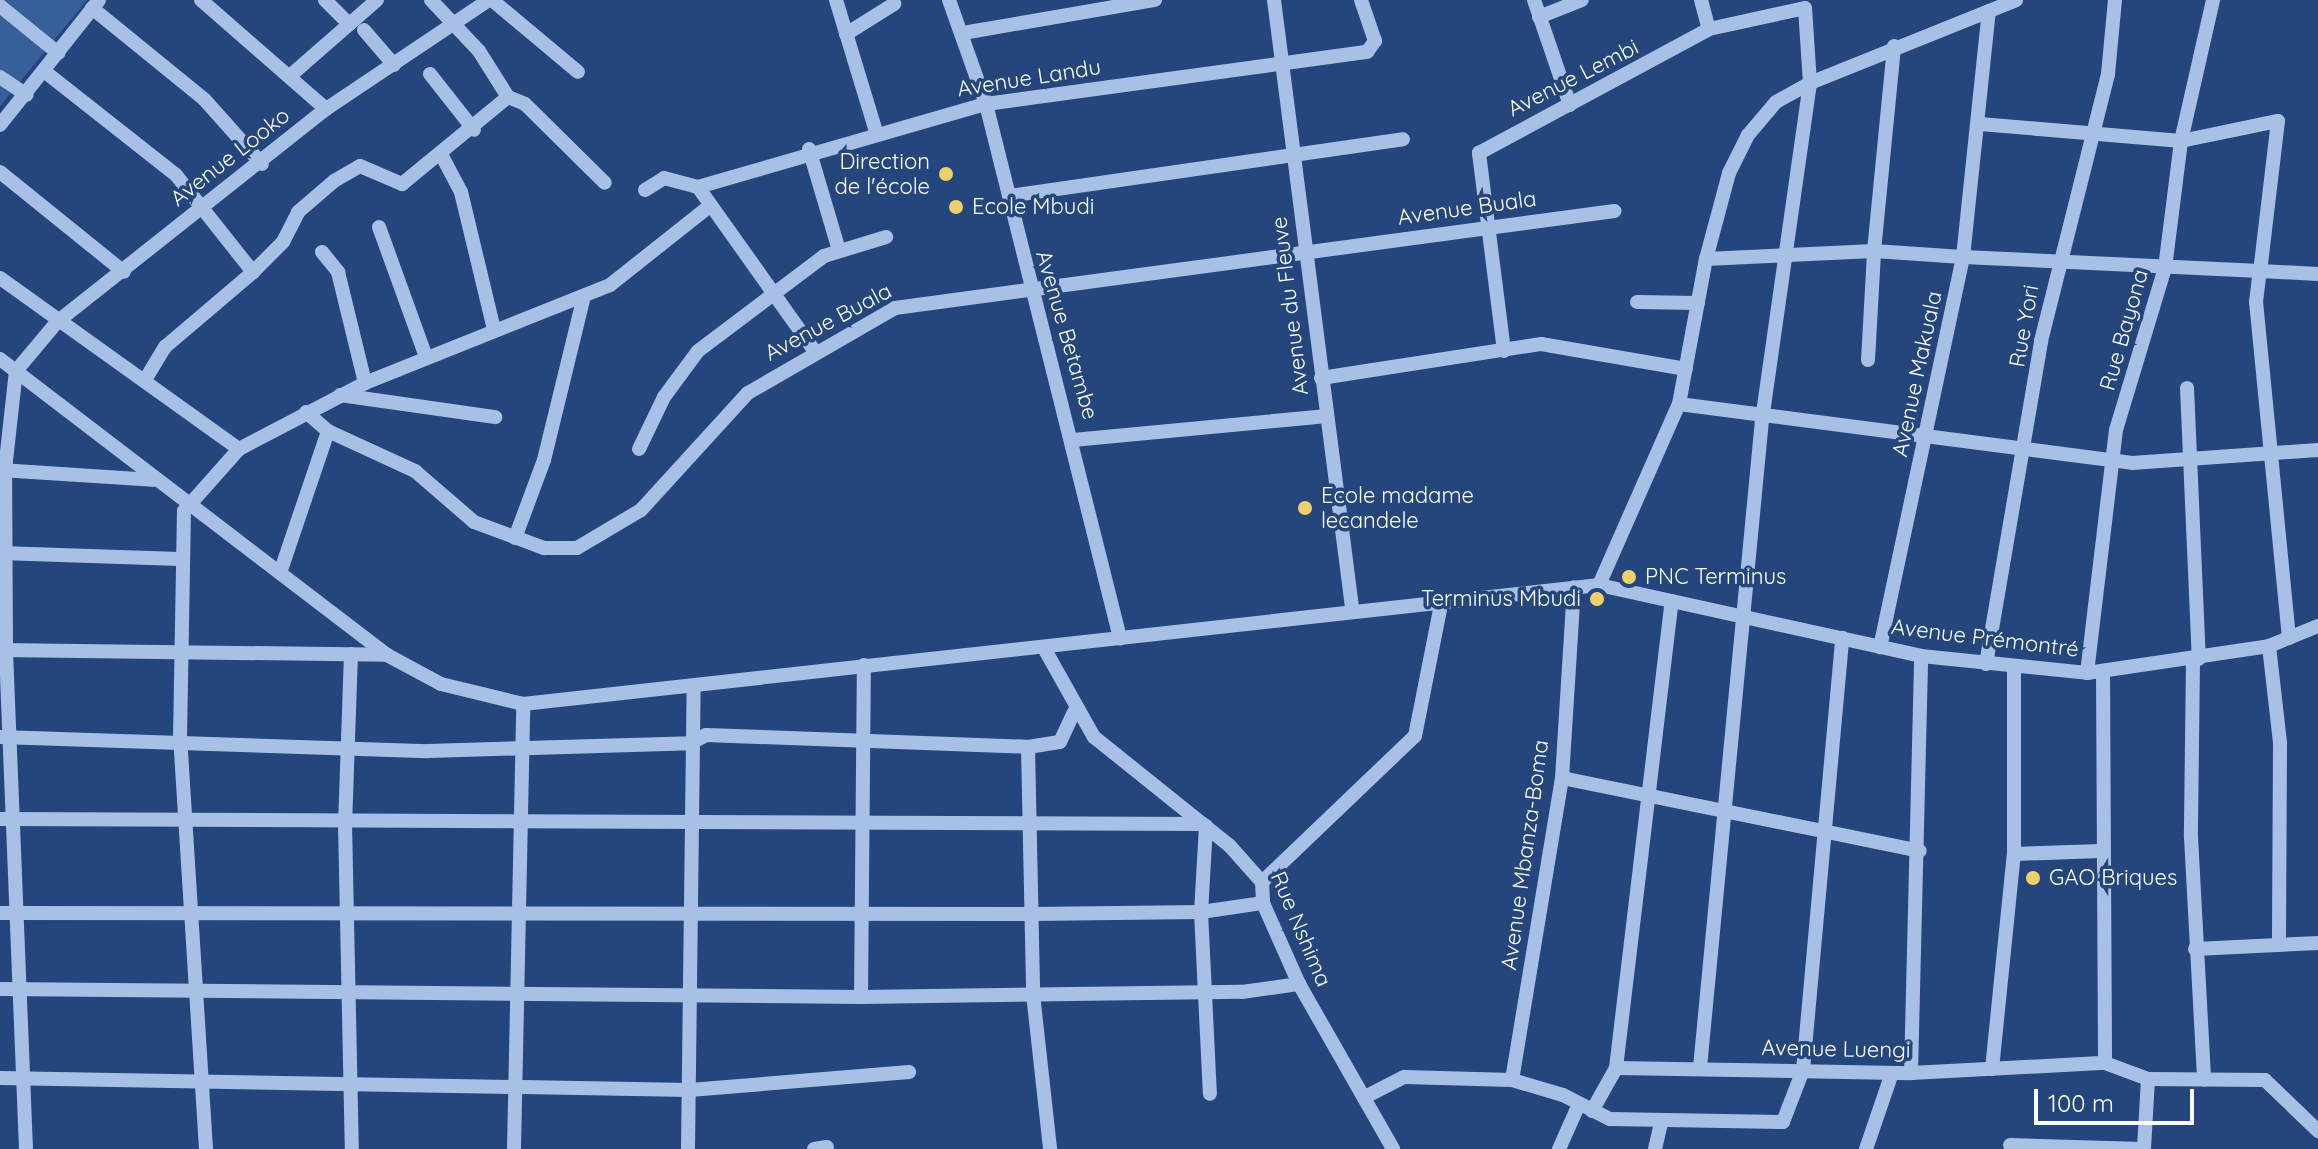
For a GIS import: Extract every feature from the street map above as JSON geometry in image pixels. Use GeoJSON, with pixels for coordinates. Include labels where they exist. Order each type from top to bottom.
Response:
{"type":"FeatureCollection","features":[{"type":"Feature","properties":{"kind":"street"},"geometry":{"type":"LineString","coordinates":[[201,0],[291,75],[326,109]]}},
{"type":"Feature","properties":{"kind":"street"},"geometry":{"type":"LineString","coordinates":[[325,0],[349,24]]}},
{"type":"Feature","properties":{"kind":"street"},"geometry":{"type":"LineString","coordinates":[[291,75],[377,0]]}},
{"type":"Feature","properties":{"kind":"street"},"geometry":{"type":"LineString","coordinates":[[431,0],[508,97],[525,104],[605,183]]}},
{"type":"Feature","properties":{"kind":"street"},"geometry":{"type":"LineString","coordinates":[[491,0],[578,72]]}},
{"type":"Feature","properties":{"kind":"street","name":"Avenue Looko"},"geometry":{"type":"LineString","coordinates":[[16,371],[57,322],[262,164],[326,109],[491,0]]}},
{"type":"Feature","properties":{"kind":"street"},"geometry":{"type":"LineString","coordinates":[[836,0],[876,132]]}},
{"type":"Feature","properties":{"kind":"street","name":"Avenue Betambe"},"geometry":{"type":"LineString","coordinates":[[949,0],[986,104],[1027,287],[1073,440],[1120,638]]}},
{"type":"Feature","properties":{"kind":"street"},"geometry":{"type":"LineString","coordinates":[[963,33],[1155,0]]}},
{"type":"Feature","properties":{"kind":"street","name":"Avenue du Fleuve"},"geometry":{"type":"LineString","coordinates":[[1274,0],[1295,151],[1303,252],[1352,607]]}},
{"type":"Feature","properties":{"kind":"street","name":"Avenue Landu"},"geometry":{"type":"LineString","coordinates":[[698,187],[809,149],[986,104],[1375,47],[1361,0]]}},
{"type":"Feature","properties":{"kind":"street"},"geometry":{"type":"LineString","coordinates":[[1534,0],[1570,105]]}},
{"type":"Feature","properties":{"kind":"street"},"geometry":{"type":"LineString","coordinates":[[1539,17],[1582,0]]}},
{"type":"Feature","properties":{"kind":"street"},"geometry":{"type":"LineString","coordinates":[[1701,0],[1709,29]]}},
{"type":"Feature","properties":{"kind":"street"},"geometry":{"type":"LineString","coordinates":[[1599,585],[1679,404],[1706,259],[1737,154],[1776,102],[1810,83],[1894,46],[2016,0]]}},
{"type":"Feature","properties":{"kind":"street","name":"Rue Yori"},"geometry":{"type":"LineString","coordinates":[[1986,664],[2059,260],[2108,74],[2115,0]]}},
{"type":"Feature","properties":{"kind":"street","name":"Rue Bayona"},"geometry":{"type":"LineString","coordinates":[[2087,673],[2116,457],[2116,430],[2165,268],[2181,141],[2213,0]]}},
{"type":"Feature","properties":{"kind":"street"},"geometry":{"type":"LineString","coordinates":[[0,125],[27,95],[94,3],[204,99],[262,164]]}},
{"type":"Feature","properties":{"kind":"street"},"geometry":{"type":"LineString","coordinates":[[846,34],[894,4]]}},
{"type":"Feature","properties":{"kind":"street"},"geometry":{"type":"LineString","coordinates":[[0,6],[58,53]]}},
{"type":"Feature","properties":{"kind":"street","name":"Avenue Lembi"},"geometry":{"type":"LineString","coordinates":[[1504,351],[1486,228],[1479,153],[1709,29],[1805,8],[1810,83]]}},
{"type":"Feature","properties":{"kind":"street","name":"Avenue Makuala"},"geometry":{"type":"LineString","coordinates":[[1880,647],[1928,433],[1963,257],[1980,124],[1989,11]]}},
{"type":"Feature","properties":{"kind":"street"},"geometry":{"type":"LineString","coordinates":[[364,30],[394,65]]}},
{"type":"Feature","properties":{"kind":"street"},"geometry":{"type":"LineString","coordinates":[[1868,360],[1865,313],[1894,46]]}},
{"type":"Feature","properties":{"kind":"street"},"geometry":{"type":"LineString","coordinates":[[44,71],[205,207],[253,272]]}},
{"type":"Feature","properties":{"kind":"street"},"geometry":{"type":"LineString","coordinates":[[430,74],[474,130]]}},
{"type":"Feature","properties":{"kind":"street"},"geometry":{"type":"LineString","coordinates":[[0,77],[27,95]]}},
{"type":"Feature","properties":{"kind":"street"},"geometry":{"type":"LineString","coordinates":[[1700,1067],[1762,420],[1781,252],[1810,83]]}},
{"type":"Feature","properties":{"kind":"street"},"geometry":{"type":"LineString","coordinates":[[145,380],[206,306],[253,272],[283,242],[298,212],[355,167],[402,184],[474,130],[508,97]]}},
{"type":"Feature","properties":{"kind":"street"},"geometry":{"type":"LineString","coordinates":[[1980,124],[2181,141],[2280,123],[2260,271],[2256,335],[2274,456],[2289,638]]}},
{"type":"Feature","properties":{"kind":"street"},"geometry":{"type":"LineString","coordinates":[[1009,196],[1295,151],[1403,139]]}},
{"type":"Feature","properties":{"kind":"street"},"geometry":{"type":"LineString","coordinates":[[809,149],[839,250]]}},
{"type":"Feature","properties":{"kind":"street"},"geometry":{"type":"LineString","coordinates":[[442,156],[461,192],[494,329]]}},
{"type":"Feature","properties":{"kind":"street"},"geometry":{"type":"LineString","coordinates":[[0,172],[124,272]]}},
{"type":"Feature","properties":{"kind":"street"},"geometry":{"type":"LineString","coordinates":[[645,190],[664,178],[698,187],[707,208],[814,350]]}},
{"type":"Feature","properties":{"kind":"street"},"geometry":{"type":"LineString","coordinates":[[206,1149],[180,739],[180,520],[189,504],[239,449],[365,383],[494,329],[584,296],[632,272],[707,208]]}},
{"type":"Feature","properties":{"kind":"street","name":"Avenue Buala"},"geometry":{"type":"LineString","coordinates":[[306,412],[328,431],[415,471],[474,522],[515,538],[577,548],[629,518],[748,393],[814,350],[838,346],[895,308],[1027,287],[1614,211]]}},
{"type":"Feature","properties":{"kind":"street"},"geometry":{"type":"LineString","coordinates":[[379,227],[426,357]]}},
{"type":"Feature","properties":{"kind":"street"},"geometry":{"type":"LineString","coordinates":[[639,449],[679,372],[770,292],[839,250],[886,237]]}},
{"type":"Feature","properties":{"kind":"street"},"geometry":{"type":"LineString","coordinates":[[1706,259],[1781,252],[1874,251],[2318,274]]}},
{"type":"Feature","properties":{"kind":"street"},"geometry":{"type":"LineString","coordinates":[[322,252],[338,272],[365,383]]}},
{"type":"Feature","properties":{"kind":"street"},"geometry":{"type":"LineString","coordinates":[[0,278],[57,322],[145,380],[239,449]]}},
{"type":"Feature","properties":{"kind":"street"},"geometry":{"type":"LineString","coordinates":[[515,538],[544,460],[584,296]]}},
{"type":"Feature","properties":{"kind":"street"},"geometry":{"type":"LineString","coordinates":[[1637,302],[1698,303]]}},
{"type":"Feature","properties":{"kind":"street"},"geometry":{"type":"LineString","coordinates":[[1321,378],[1504,351],[1593,347],[1686,369]]}},
{"type":"Feature","properties":{"kind":"street","name":"Avenue Prémontré"},"geometry":{"type":"LineString","coordinates":[[0,359],[153,480],[387,655],[441,684],[523,704],[1044,648],[1352,607],[1599,585],[1921,656],[2087,673],[2196,660],[2269,646],[2318,627]]}},
{"type":"Feature","properties":{"kind":"street"},"geometry":{"type":"LineString","coordinates":[[16,371],[5,390],[2,470],[5,819],[17,914],[26,1149]]}},
{"type":"Feature","properties":{"kind":"street"},"geometry":{"type":"LineString","coordinates":[[2187,388],[2192,460],[2196,660],[2195,949],[2204,1080]]}},
{"type":"Feature","properties":{"kind":"street"},"geometry":{"type":"LineString","coordinates":[[340,395],[495,417]]}},
{"type":"Feature","properties":{"kind":"street"},"geometry":{"type":"LineString","coordinates":[[1679,404],[1762,420],[1928,433],[2027,449],[2116,457],[2192,460],[2274,456],[2318,450]]}},
{"type":"Feature","properties":{"kind":"street"},"geometry":{"type":"LineString","coordinates":[[1073,440],[1325,416]]}},
{"type":"Feature","properties":{"kind":"street"},"geometry":{"type":"LineString","coordinates":[[280,573],[328,431]]}},
{"type":"Feature","properties":{"kind":"street"},"geometry":{"type":"LineString","coordinates":[[2,470],[153,480]]}},
{"type":"Feature","properties":{"kind":"street"},"geometry":{"type":"LineString","coordinates":[[3,553],[180,559]]}},
{"type":"Feature","properties":{"kind":"street","name":"Avenue Mbanza-Boma"},"geometry":{"type":"LineString","coordinates":[[1512,1080],[1562,778],[1574,587]]}},
{"type":"Feature","properties":{"kind":"street"},"geometry":{"type":"LineString","coordinates":[[1262,882],[1415,736],[1442,600]]}},
{"type":"Feature","properties":{"kind":"street"},"geometry":{"type":"LineString","coordinates":[[1559,1149],[1585,1107],[1616,1068],[1652,799],[1672,601]]}},
{"type":"Feature","properties":{"kind":"street"},"geometry":{"type":"LineString","coordinates":[[1367,1096],[1423,1075],[1512,1080],[1585,1107],[1661,1124],[1780,1124],[1803,1070],[1828,835],[1842,638]]}},
{"type":"Feature","properties":{"kind":"street"},"geometry":{"type":"LineString","coordinates":[[2269,646],[2280,743],[2279,944]]}},
{"type":"Feature","properties":{"kind":"street","name":"Rue Nshima"},"geometry":{"type":"LineString","coordinates":[[1044,648],[1074,712],[1094,737],[1204,825],[1262,882],[1263,903],[1299,984],[1367,1096],[1393,1149]]}},
{"type":"Feature","properties":{"kind":"street"},"geometry":{"type":"LineString","coordinates":[[3,650],[387,655]]}},
{"type":"Feature","properties":{"kind":"street"},"geometry":{"type":"LineString","coordinates":[[351,654],[345,746],[345,823],[352,1149]]}},
{"type":"Feature","properties":{"kind":"street"},"geometry":{"type":"LineString","coordinates":[[1911,1073],[1920,851],[1921,656]]}},
{"type":"Feature","properties":{"kind":"street"},"geometry":{"type":"LineString","coordinates":[[861,997],[862,826],[867,739],[864,665]]}},
{"type":"Feature","properties":{"kind":"street"},"geometry":{"type":"LineString","coordinates":[[1992,1069],[2014,854],[2014,666]]}},
{"type":"Feature","properties":{"kind":"street"},"geometry":{"type":"LineString","coordinates":[[2103,672],[2101,851],[2105,1063],[2148,1079],[2265,1080],[2318,1131]]}},
{"type":"Feature","properties":{"kind":"street"},"geometry":{"type":"LineString","coordinates":[[688,1149],[693,995],[690,825],[694,686]]}},
{"type":"Feature","properties":{"kind":"street"},"geometry":{"type":"LineString","coordinates":[[514,1149],[523,704]]}},
{"type":"Feature","properties":{"kind":"street"},"geometry":{"type":"LineString","coordinates":[[5,737],[520,748],[691,743],[706,735],[1028,747],[1060,742],[1074,712]]}},
{"type":"Feature","properties":{"kind":"street"},"geometry":{"type":"LineString","coordinates":[[1028,747],[1027,828],[1033,994],[1050,1149]]}},
{"type":"Feature","properties":{"kind":"street"},"geometry":{"type":"LineString","coordinates":[[1562,778],[1726,815],[1920,851]]}},
{"type":"Feature","properties":{"kind":"street"},"geometry":{"type":"LineString","coordinates":[[5,819],[1027,828],[1204,825],[1201,912],[1210,1094]]}},
{"type":"Feature","properties":{"kind":"street"},"geometry":{"type":"LineString","coordinates":[[2014,854],[2101,851]]}},
{"type":"Feature","properties":{"kind":"street"},"geometry":{"type":"LineString","coordinates":[[0,913],[346,910],[863,916],[1201,912],[1263,903]]}},
{"type":"Feature","properties":{"kind":"street"},"geometry":{"type":"LineString","coordinates":[[2195,949],[2318,943]]}},
{"type":"Feature","properties":{"kind":"street"},"geometry":{"type":"LineString","coordinates":[[0,989],[861,997],[1205,993],[1299,984]]}},
{"type":"Feature","properties":{"kind":"street","name":"Avenue Luengi"},"geometry":{"type":"LineString","coordinates":[[1616,1068],[1700,1067],[1911,1073],[2105,1063]]}},
{"type":"Feature","properties":{"kind":"street"},"geometry":{"type":"LineString","coordinates":[[0,1078],[202,1086],[349,1084],[690,1090],[909,1072]]}},
{"type":"Feature","properties":{"kind":"street"},"geometry":{"type":"LineString","coordinates":[[1866,1149],[1892,1073]]}},
{"type":"Feature","properties":{"kind":"street"},"geometry":{"type":"LineString","coordinates":[[2010,1145],[2144,1149],[2148,1079]]}},
{"type":"Feature","properties":{"kind":"street"},"geometry":{"type":"LineString","coordinates":[[1655,1149],[1661,1124]]}},
{"type":"Feature","properties":{"kind":"shaded area"},"geometry":{"type":"Polygon","coordinates":[[[0,0],[87,0],[0,106],[0,0]]]}},
{"type":"Feature","properties":{"kind":"place","name":"Direction de l'école"},"geometry":{"type":"Point","coordinates":[946,174]}},
{"type":"Feature","properties":{"kind":"place","name":"Ecole Mbudi"},"geometry":{"type":"Point","coordinates":[956,207]}},
{"type":"Feature","properties":{"kind":"place","name":"Ecole madame lecandele"},"geometry":{"type":"Point","coordinates":[1305,508]}},
{"type":"Feature","properties":{"kind":"place","name":"PNC Terminus"},"geometry":{"type":"Point","coordinates":[1629,577]}},
{"type":"Feature","properties":{"kind":"place","name":"Terminus Mbudi"},"geometry":{"type":"Point","coordinates":[1597,599]}},
{"type":"Feature","properties":{"kind":"place","name":"GAO Briques"},"geometry":{"type":"Point","coordinates":[2033,878]}}]}
